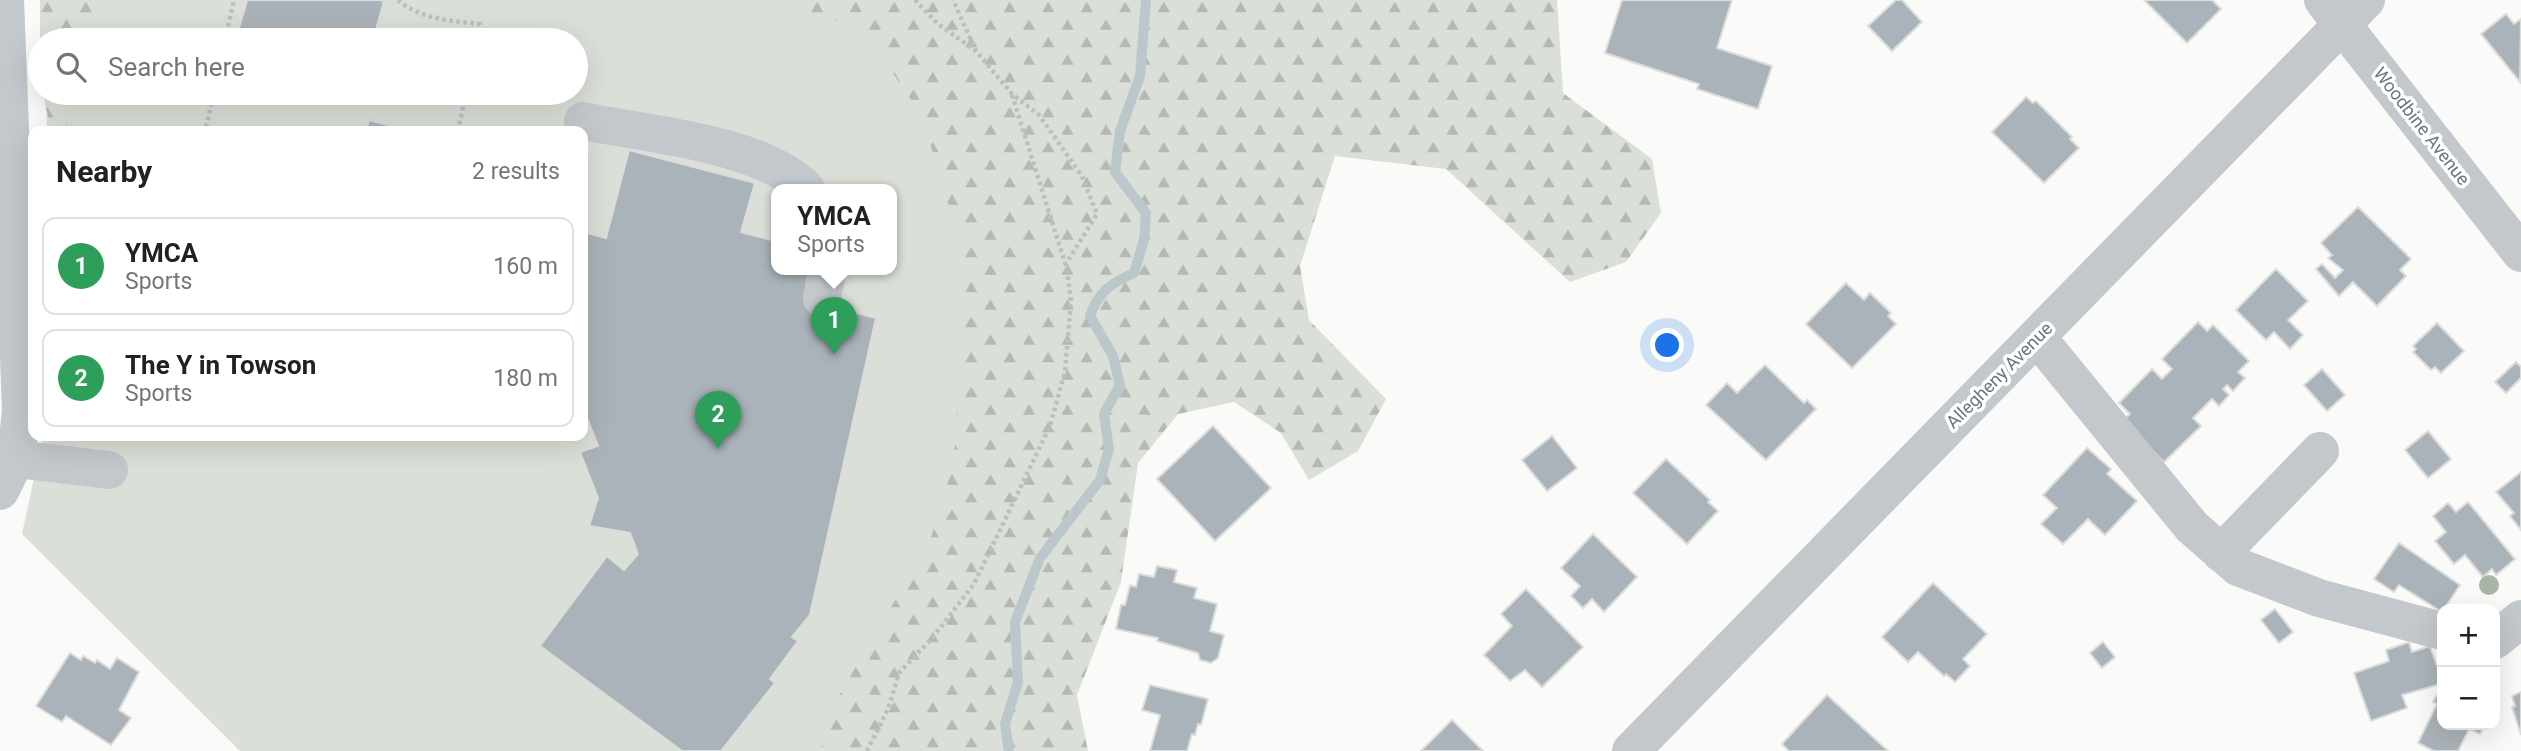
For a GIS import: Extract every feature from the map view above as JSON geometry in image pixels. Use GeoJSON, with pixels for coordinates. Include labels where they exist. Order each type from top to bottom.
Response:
{"type":"FeatureCollection","features":[{"type":"Feature","properties":{"kind":"street"},"geometry":{"type":"LineString","coordinates":[[5,0],[6,218],[21,410],[8,475],[108,470]]}},
{"type":"Feature","properties":{"kind":"street","name":"Allegheny Avenue"},"geometry":{"type":"LineString","coordinates":[[1631,751],[2037,337],[2344,9],[2390,0]]}},
{"type":"Feature","properties":{"kind":"street","name":"Woodbine Avenue"},"geometry":{"type":"LineString","coordinates":[[2344,9],[2521,253]]}},
{"type":"Feature","properties":{"kind":"street"},"geometry":{"type":"LineString","coordinates":[[583,121],[743,153],[793,176],[801,184]]}},
{"type":"Feature","properties":{"kind":"street"},"geometry":{"type":"LineString","coordinates":[[2037,337],[2192,527],[2238,567],[2319,598],[2437,630]]}},
{"type":"Feature","properties":{"kind":"street"},"geometry":{"type":"LineString","coordinates":[[2221,553],[2320,451]]}},
{"type":"Feature","properties":{"kind":"street"},"geometry":{"type":"LineString","coordinates":[[2500,636],[2521,619]]}},
{"type":"Feature","properties":{"kind":"path"},"geometry":{"type":"LineString","coordinates":[[228,28],[234,0]]}},
{"type":"Feature","properties":{"kind":"path"},"geometry":{"type":"LineString","coordinates":[[398,0],[409,10],[447,20],[480,24],[479,28]]}},
{"type":"Feature","properties":{"kind":"path"},"geometry":{"type":"LineString","coordinates":[[915,0],[937,23],[976,51],[1012,94],[1039,115],[1075,166],[1097,214],[1066,264]]}},
{"type":"Feature","properties":{"kind":"path"},"geometry":{"type":"LineString","coordinates":[[953,0],[976,51]]}},
{"type":"Feature","properties":{"kind":"path"},"geometry":{"type":"LineString","coordinates":[[867,751],[888,709],[899,673],[933,637],[974,584],[1050,426],[1065,371],[1071,301],[1066,264],[1012,94]]}},
{"type":"Feature","properties":{"kind":"path"},"geometry":{"type":"LineString","coordinates":[[206,126],[211,105]]}},
{"type":"Feature","properties":{"kind":"path"},"geometry":{"type":"LineString","coordinates":[[458,126],[463,105]]}},
{"type":"Feature","properties":{"kind":"green space"},"geometry":{"type":"Polygon","coordinates":[[[40,0],[94,0],[90,28],[40,28],[40,0]]]}},
{"type":"Feature","properties":{"kind":"green space"},"geometry":{"type":"Polygon","coordinates":[[[44,0],[1113,0],[885,751],[240,751],[22,534],[42,441],[588,441],[588,126],[47,126],[46,105],[588,105],[588,28],[45,28],[44,0]]]}},
{"type":"Feature","properties":{"kind":"green space"},"geometry":{"type":"Polygon","coordinates":[[[771,0],[1557,0],[1563,93],[1652,159],[1661,213],[1626,262],[1570,282],[1446,169],[1335,156],[1300,266],[1309,320],[1386,399],[1358,451],[1309,480],[1281,433],[1234,402],[1178,414],[1138,463],[1121,582],[1077,695],[1088,751],[820,751],[843,686],[927,548],[945,498],[955,445],[965,260],[921,114],[890,69],[853,26],[771,0]]]}},
{"type":"Feature","properties":{"kind":"green space"},"geometry":{"type":"Polygon","coordinates":[[[46,105],[77,105],[69,126],[50,126],[46,105]]]}},
{"type":"Feature","properties":{"kind":"building"},"geometry":{"type":"Polygon","coordinates":[[[247,0],[384,1],[376,28],[239,28],[247,0]]]}},
{"type":"Feature","properties":{"kind":"building"},"geometry":{"type":"Polygon","coordinates":[[[1622,0],[1732,0],[1717,48],[1772,66],[1758,109],[1697,89],[1699,84],[1605,53],[1622,0]]]}},
{"type":"Feature","properties":{"kind":"building"},"geometry":{"type":"Polygon","coordinates":[[[1896,0],[1902,0],[1922,22],[1892,51],[1868,26],[1896,0]]]}},
{"type":"Feature","properties":{"kind":"building"},"geometry":{"type":"Polygon","coordinates":[[[2144,0],[2212,0],[2221,9],[2187,43],[2144,0]]]}},
{"type":"Feature","properties":{"kind":"building"},"geometry":{"type":"Polygon","coordinates":[[[2506,14],[2514,24],[2521,19],[2520,82],[2481,34],[2506,14]]]}},
{"type":"Feature","properties":{"kind":"building"},"geometry":{"type":"Polygon","coordinates":[[[2026,97],[2033,103],[2036,101],[2072,137],[2070,139],[2079,148],[2044,183],[1992,132],[2026,97]]]}},
{"type":"Feature","properties":{"kind":"building"},"geometry":{"type":"Polygon","coordinates":[[[369,120],[392,126],[367,126],[369,120]]]}},
{"type":"Feature","properties":{"kind":"building"},"geometry":{"type":"Polygon","coordinates":[[[629,150],[755,183],[741,232],[771,240],[771,275],[822,275],[815,302],[876,318],[810,615],[792,637],[798,641],[770,679],[775,683],[721,751],[682,751],[540,646],[607,556],[624,570],[638,554],[630,533],[589,526],[598,498],[580,452],[598,446],[588,421],[588,233],[606,238],[629,150]]]}},
{"type":"Feature","properties":{"kind":"building"},"geometry":{"type":"Polygon","coordinates":[[[2358,207],[2411,259],[2400,270],[2406,276],[2377,306],[2353,282],[2339,296],[2316,269],[2322,264],[2335,278],[2343,270],[2328,258],[2332,255],[2321,243],[2358,207]]]}},
{"type":"Feature","properties":{"kind":"building"},"geometry":{"type":"Polygon","coordinates":[[[2276,269],[2308,301],[2288,320],[2303,335],[2290,349],[2274,332],[2266,340],[2236,310],[2276,269]]]}},
{"type":"Feature","properties":{"kind":"building"},"geometry":{"type":"Polygon","coordinates":[[[1846,283],[1864,300],[1870,293],[1891,313],[1888,316],[1896,324],[1852,368],[1806,324],[1846,283]]]}},
{"type":"Feature","properties":{"kind":"building"},"geometry":{"type":"Polygon","coordinates":[[[2198,322],[2207,331],[2213,325],[2249,361],[2238,372],[2245,378],[2233,391],[2227,385],[2223,389],[2229,395],[2219,406],[2212,399],[2193,418],[2201,426],[2164,462],[2122,421],[2130,414],[2119,403],[2152,369],[2162,379],[2172,369],[2162,359],[2198,322]]]}},
{"type":"Feature","properties":{"kind":"building"},"geometry":{"type":"Polygon","coordinates":[[[2437,323],[2464,351],[2441,373],[2435,367],[2431,370],[2413,352],[2416,349],[2413,346],[2437,323]]]}},
{"type":"Feature","properties":{"kind":"building"},"geometry":{"type":"Polygon","coordinates":[[[2516,362],[2521,367],[2521,378],[2506,393],[2495,382],[2516,362]]]}},
{"type":"Feature","properties":{"kind":"building"},"geometry":{"type":"Polygon","coordinates":[[[1765,365],[1804,403],[1807,400],[1816,409],[1766,460],[1706,405],[1727,383],[1737,393],[1765,365]]]}},
{"type":"Feature","properties":{"kind":"building"},"geometry":{"type":"Polygon","coordinates":[[[2322,369],[2345,395],[2327,411],[2304,385],[2322,369]]]}},
{"type":"Feature","properties":{"kind":"building"},"geometry":{"type":"Polygon","coordinates":[[[1213,426],[1271,488],[1215,541],[1157,479],[1213,426]]]}},
{"type":"Feature","properties":{"kind":"building"},"geometry":{"type":"Polygon","coordinates":[[[2428,431],[2451,459],[2428,478],[2405,450],[2428,431]]]}},
{"type":"Feature","properties":{"kind":"building"},"geometry":{"type":"Polygon","coordinates":[[[1552,436],[1577,468],[1547,491],[1522,460],[1552,436]]]}},
{"type":"Feature","properties":{"kind":"building"},"geometry":{"type":"Polygon","coordinates":[[[2087,448],[2111,469],[2107,474],[2137,501],[2105,535],[2088,519],[2063,544],[2041,524],[2057,508],[2043,495],[2087,448]]]}},
{"type":"Feature","properties":{"kind":"building"},"geometry":{"type":"Polygon","coordinates":[[[1666,459],[1710,500],[1708,502],[1718,511],[1687,544],[1633,493],[1666,459]]]}},
{"type":"Feature","properties":{"kind":"building"},"geometry":{"type":"Polygon","coordinates":[[[2521,472],[2521,530],[2510,516],[2514,513],[2496,492],[2521,472]]]}},
{"type":"Feature","properties":{"kind":"building"},"geometry":{"type":"Polygon","coordinates":[[[2468,502],[2515,559],[2496,575],[2492,569],[2483,577],[2465,555],[2454,564],[2435,541],[2446,532],[2433,516],[2448,503],[2456,512],[2468,502]]]}},
{"type":"Feature","properties":{"kind":"building"},"geometry":{"type":"Polygon","coordinates":[[[1593,534],[1637,577],[1604,612],[1592,599],[1583,608],[1571,596],[1580,586],[1561,568],[1593,534]]]}},
{"type":"Feature","properties":{"kind":"building"},"geometry":{"type":"Polygon","coordinates":[[[2399,543],[2460,585],[2447,604],[2437,604],[2437,609],[2399,585],[2394,592],[2374,579],[2399,543]]]}},
{"type":"Feature","properties":{"kind":"building"},"geometry":{"type":"Polygon","coordinates":[[[1157,566],[1177,570],[1174,582],[1197,588],[1194,598],[1217,604],[1210,631],[1224,635],[1218,658],[1211,663],[1200,660],[1198,653],[1157,641],[1158,638],[1116,629],[1121,605],[1125,605],[1130,585],[1136,587],[1139,574],[1154,577],[1157,566]]]}},
{"type":"Feature","properties":{"kind":"building"},"geometry":{"type":"Polygon","coordinates":[[[1933,583],[1987,634],[1963,659],[1970,666],[1955,682],[1946,674],[1944,676],[1918,652],[1908,662],[1882,637],[1933,583]]]}},
{"type":"Feature","properties":{"kind":"building"},"geometry":{"type":"Polygon","coordinates":[[[1526,589],[1583,647],[1542,687],[1525,670],[1510,681],[1484,655],[1512,626],[1501,614],[1526,589]]]}},
{"type":"Feature","properties":{"kind":"building"},"geometry":{"type":"Polygon","coordinates":[[[2275,609],[2293,632],[2279,643],[2261,620],[2275,609]]]}},
{"type":"Feature","properties":{"kind":"building"},"geometry":{"type":"Polygon","coordinates":[[[2103,642],[2115,657],[2102,668],[2090,653],[2103,642]]]}},
{"type":"Feature","properties":{"kind":"building"},"geometry":{"type":"Polygon","coordinates":[[[2409,642],[2412,652],[2430,646],[2437,666],[2437,685],[2402,695],[2407,708],[2371,721],[2354,673],[2389,661],[2386,650],[2409,642]]]}},
{"type":"Feature","properties":{"kind":"building"},"geometry":{"type":"Polygon","coordinates":[[[70,653],[81,660],[83,656],[95,663],[97,660],[110,669],[117,658],[139,672],[119,710],[131,718],[111,745],[66,716],[62,722],[36,706],[70,653]]]}},
{"type":"Feature","properties":{"kind":"building"},"geometry":{"type":"Polygon","coordinates":[[[1150,685],[1208,699],[1201,725],[1198,724],[1195,735],[1192,734],[1187,751],[1150,751],[1160,715],[1142,710],[1150,685]]]}},
{"type":"Feature","properties":{"kind":"building"},"geometry":{"type":"Polygon","coordinates":[[[2521,692],[2521,735],[2512,707],[2515,706],[2512,696],[2521,692]]]}},
{"type":"Feature","properties":{"kind":"building"},"geometry":{"type":"Polygon","coordinates":[[[1827,695],[1888,751],[1789,751],[1782,744],[1827,695]]]}},
{"type":"Feature","properties":{"kind":"building"},"geometry":{"type":"Polygon","coordinates":[[[2437,704],[2437,730],[2468,730],[2458,751],[2434,751],[2418,743],[2437,704]]]}},
{"type":"Feature","properties":{"kind":"building"},"geometry":{"type":"Polygon","coordinates":[[[1452,720],[1483,751],[1421,751],[1452,720]]]}},
{"type":"Feature","properties":{"kind":"waterway"},"geometry":{"type":"LineString","coordinates":[[1009,751],[1005,724],[1018,682],[1015,622],[1040,558],[1100,480],[1109,449],[1104,414],[1120,385],[1113,356],[1090,316],[1106,289],[1134,273],[1144,240],[1146,213],[1115,172],[1120,131],[1140,76],[1146,0]]}},
{"type":"Feature","properties":{"kind":"place","name":"YMCA"},"geometry":{"type":"Point","coordinates":[834,355]}},
{"type":"Feature","properties":{"kind":"place","name":"The Y in Towson"},"geometry":{"type":"Point","coordinates":[718,449]}}]}
